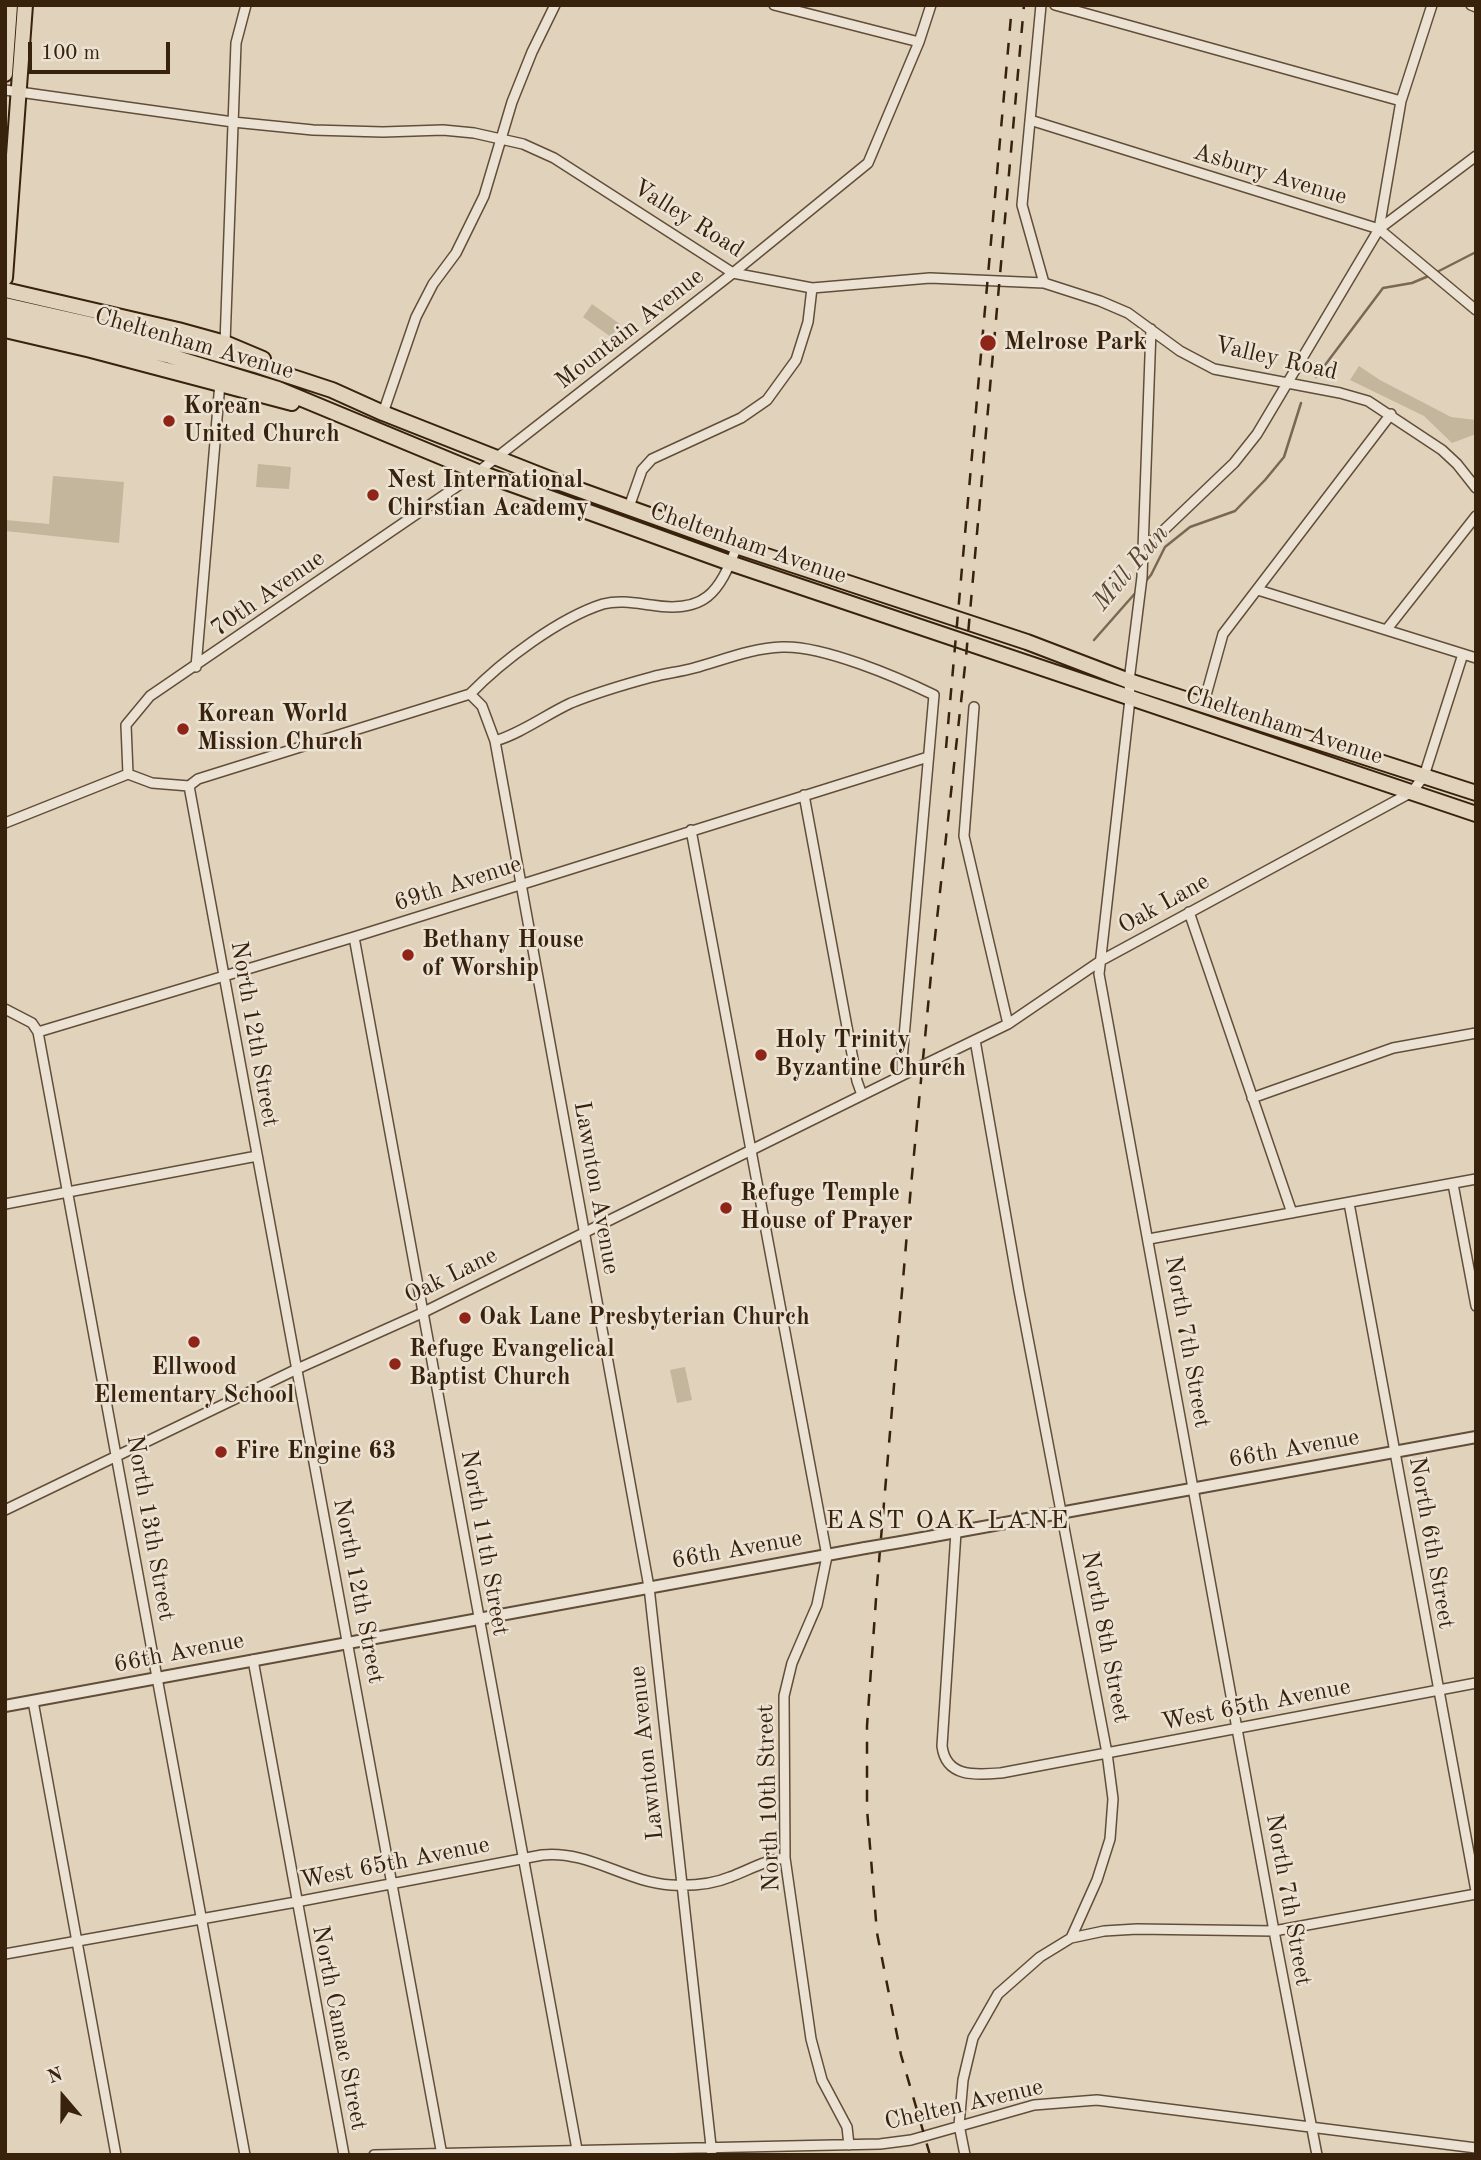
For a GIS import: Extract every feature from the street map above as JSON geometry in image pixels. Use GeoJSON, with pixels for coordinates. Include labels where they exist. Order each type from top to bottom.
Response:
{"type":"FeatureCollection","features":[{"type":"Feature","properties":{"kind":"highway"},"geometry":{"type":"LineString","coordinates":[[5,278],[12,91],[25,5]]}},
{"type":"Feature","properties":{"kind":"highway"},"geometry":{"type":"LineString","coordinates":[[5,74],[8,13]]}},
{"type":"Feature","properties":{"kind":"highway"},"geometry":{"type":"LineString","coordinates":[[5,290],[225,343],[332,390]]}},
{"type":"Feature","properties":{"kind":"highway","name":"Cheltenham Avenue"},"geometry":{"type":"LineString","coordinates":[[5,305],[200,349],[332,390],[496,457],[737,546],[1027,642],[1203,706],[1476,793]]}},
{"type":"Feature","properties":{"kind":"highway","name":"Cheltenham Avenue"},"geometry":{"type":"LineString","coordinates":[[5,318],[170,356],[278,389],[478,472],[730,563],[1476,814]]}},
{"type":"Feature","properties":{"kind":"highway"},"geometry":{"type":"LineString","coordinates":[[5,330],[220,383],[348,419]]}},
{"type":"Feature","properties":{"kind":"street"},"geometry":{"type":"LineString","coordinates":[[225,343],[236,43],[246,5]]}},
{"type":"Feature","properties":{"kind":"street"},"geometry":{"type":"LineString","coordinates":[[383,413],[416,317],[433,285],[456,253],[484,196],[532,52],[555,5]]}},
{"type":"Feature","properties":{"kind":"street"},"geometry":{"type":"LineString","coordinates":[[774,5],[919,42]]}},
{"type":"Feature","properties":{"kind":"street","name":"Mountain Avenue"},"geometry":{"type":"LineString","coordinates":[[478,472],[733,273],[868,163],[919,42],[931,5]]}},
{"type":"Feature","properties":{"kind":"street"},"geometry":{"type":"LineString","coordinates":[[1041,5],[1022,205],[1044,284]]}},
{"type":"Feature","properties":{"kind":"street"},"geometry":{"type":"LineString","coordinates":[[1055,5],[1401,101]]}},
{"type":"Feature","properties":{"kind":"street"},"geometry":{"type":"LineString","coordinates":[[1143,550],[1234,463],[1257,434],[1379,229],[1401,101],[1432,5]]}},
{"type":"Feature","properties":{"kind":"street"},"geometry":{"type":"LineString","coordinates":[[1471,5],[1476,7]]}},
{"type":"Feature","properties":{"kind":"street"},"geometry":{"type":"LineString","coordinates":[[8,13],[24,22]]}},
{"type":"Feature","properties":{"kind":"street","name":"Valley Road"},"geometry":{"type":"LineString","coordinates":[[12,91],[233,122],[313,130],[443,130],[474,133],[523,144],[554,158],[733,273],[812,288],[956,278],[1044,284],[1100,301],[1128,313],[1180,351],[1214,369],[1340,393],[1368,401],[1442,450],[1476,488]]}},
{"type":"Feature","properties":{"kind":"street","name":"Asbury Avenue"},"geometry":{"type":"LineString","coordinates":[[1030,120],[1379,229],[1476,310]]}},
{"type":"Feature","properties":{"kind":"street"},"geometry":{"type":"LineString","coordinates":[[1379,229],[1476,156]]}},
{"type":"Feature","properties":{"kind":"street"},"geometry":{"type":"LineString","coordinates":[[629,507],[642,470],[652,459],[741,418],[767,400],[796,359],[808,322],[812,288]]}},
{"type":"Feature","properties":{"kind":"street","name":"North 7th Street"},"geometry":{"type":"LineString","coordinates":[[1151,329],[1141,593],[1129,681],[1130,699],[1099,974],[1317,2155]]}},
{"type":"Feature","properties":{"kind":"street"},"geometry":{"type":"LineString","coordinates":[[196,667],[220,383]]}},
{"type":"Feature","properties":{"kind":"street"},"geometry":{"type":"LineString","coordinates":[[1203,706],[1223,634],[1391,414]]}},
{"type":"Feature","properties":{"kind":"street","name":"70th Avenue"},"geometry":{"type":"LineString","coordinates":[[128,774],[126,725],[134,712],[150,696],[478,472]]}},
{"type":"Feature","properties":{"kind":"street"},"geometry":{"type":"LineString","coordinates":[[1387,629],[1476,516]]}},
{"type":"Feature","properties":{"kind":"street"},"geometry":{"type":"LineString","coordinates":[[5,823],[128,774],[152,783],[189,786],[198,779],[470,694],[487,676],[524,648],[577,614],[605,604],[624,601],[672,608],[695,603],[718,586],[737,546]]}},
{"type":"Feature","properties":{"kind":"street"},"geometry":{"type":"LineString","coordinates":[[1258,590],[1476,658]]}},
{"type":"Feature","properties":{"kind":"street"},"geometry":{"type":"LineString","coordinates":[[495,741],[571,704],[652,677],[745,653],[782,647],[801,648],[838,658],[899,678],[934,695],[902,1060],[907,1073]]}},
{"type":"Feature","properties":{"kind":"street"},"geometry":{"type":"LineString","coordinates":[[1412,792],[1424,776],[1463,654]]}},
{"type":"Feature","properties":{"kind":"street","name":"Lawnton Avenue"},"geometry":{"type":"LineString","coordinates":[[470,694],[482,706],[495,741],[649,1587],[711,2151]]}},
{"type":"Feature","properties":{"kind":"street"},"geometry":{"type":"LineString","coordinates":[[974,707],[964,836],[1008,1024]]}},
{"type":"Feature","properties":{"kind":"street","name":"69th Avenue"},"geometry":{"type":"LineString","coordinates":[[38,1032],[354,937],[928,757]]}},
{"type":"Feature","properties":{"kind":"street","name":"North 12th Street"},"geometry":{"type":"LineString","coordinates":[[189,786],[442,2154]]}},
{"type":"Feature","properties":{"kind":"street","name":"Oak Lane"},"geometry":{"type":"LineString","coordinates":[[5,1510],[297,1369],[422,1312],[1008,1024],[1102,960],[1412,792]]}},
{"type":"Feature","properties":{"kind":"street"},"geometry":{"type":"LineString","coordinates":[[804,795],[857,1081],[862,1095]]}},
{"type":"Feature","properties":{"kind":"street","name":"North 10th Street"},"geometry":{"type":"LineString","coordinates":[[691,830],[827,1556],[817,1605],[792,1663],[784,1696],[785,1858],[816,2061],[830,2096],[845,2120],[849,2146]]}},
{"type":"Feature","properties":{"kind":"street"},"geometry":{"type":"LineString","coordinates":[[1189,912],[1292,1213]]}},
{"type":"Feature","properties":{"kind":"street","name":"North 11th Street"},"geometry":{"type":"LineString","coordinates":[[354,937],[578,2153]]}},
{"type":"Feature","properties":{"kind":"street"},"geometry":{"type":"LineString","coordinates":[[5,1009],[32,1023],[38,1032]]}},
{"type":"Feature","properties":{"kind":"street","name":"North 13th Street"},"geometry":{"type":"LineString","coordinates":[[38,1032],[245,2155]]}},
{"type":"Feature","properties":{"kind":"street"},"geometry":{"type":"LineString","coordinates":[[1252,1098],[1393,1048],[1476,1033]]}},
{"type":"Feature","properties":{"kind":"street","name":"North 8th Street"},"geometry":{"type":"LineString","coordinates":[[975,1040],[1107,1753],[1113,1799],[1110,1839],[1097,1880],[1071,1938]]}},
{"type":"Feature","properties":{"kind":"street"},"geometry":{"type":"LineString","coordinates":[[5,1204],[257,1156]]}},
{"type":"Feature","properties":{"kind":"street"},"geometry":{"type":"LineString","coordinates":[[1149,1239],[1476,1179]]}},
{"type":"Feature","properties":{"kind":"street"},"geometry":{"type":"LineString","coordinates":[[1453,1184],[1476,1306]]}},
{"type":"Feature","properties":{"kind":"street","name":"North 6th Street"},"geometry":{"type":"LineString","coordinates":[[1349,1203],[1476,1892]]}},
{"type":"Feature","properties":{"kind":"street","name":"66th Avenue"},"geometry":{"type":"LineString","coordinates":[[5,1706],[1476,1437]]}},
{"type":"Feature","properties":{"kind":"street","name":"West 65th Avenue"},"geometry":{"type":"LineString","coordinates":[[956,1532],[942,1746],[949,1761],[961,1773],[1000,1773],[1476,1683]]}},
{"type":"Feature","properties":{"kind":"street","name":"North Camac Street"},"geometry":{"type":"LineString","coordinates":[[253,1660],[344,2155]]}},
{"type":"Feature","properties":{"kind":"street"},"geometry":{"type":"LineString","coordinates":[[33,1701],[116,2155]]}},
{"type":"Feature","properties":{"kind":"street","name":"West 65th Avenue"},"geometry":{"type":"LineString","coordinates":[[5,1954],[296,1902],[542,1854],[568,1854],[639,1879],[680,1885],[715,1882],[769,1861],[785,1858]]}},
{"type":"Feature","properties":{"kind":"street"},"geometry":{"type":"LineString","coordinates":[[965,2155],[960,2125],[963,2080],[972,2038],[998,1994],[1040,1957],[1071,1938],[1137,1929],[1274,1931],[1476,1892]]}},
{"type":"Feature","properties":{"kind":"street","name":"Chelten Avenue"},"geometry":{"type":"LineString","coordinates":[[374,2155],[711,2151],[880,2144],[911,2140],[1034,2105],[1097,2100],[1476,2148]]}},
{"type":"Feature","properties":{"kind":"street"},"geometry":{"type":"LineString","coordinates":[[880,2144],[883,2155]]}},
{"type":"Feature","properties":{"kind":"shaded area"},"geometry":{"type":"Polygon","coordinates":[[[592,304],[620,324],[611,337],[583,317],[592,304]]]}},
{"type":"Feature","properties":{"kind":"shaded area"},"geometry":{"type":"Polygon","coordinates":[[[1359,366],[1451,417],[1476,420],[1476,434],[1452,443],[1424,416],[1350,380],[1359,366]]]}},
{"type":"Feature","properties":{"kind":"shaded area"},"geometry":{"type":"Polygon","coordinates":[[[258,464],[291,467],[289,489],[256,487],[258,464]]]}},
{"type":"Feature","properties":{"kind":"shaded area"},"geometry":{"type":"Polygon","coordinates":[[[53,476],[124,482],[119,543],[5,531],[6,520],[49,524],[53,476]]]}},
{"type":"Feature","properties":{"kind":"shaded area"},"geometry":{"type":"Polygon","coordinates":[[[685,1367],[692,1400],[677,1403],[670,1370],[685,1367]]]}},
{"type":"Feature","properties":{"kind":"waterway","name":"Mill Run"},"geometry":{"type":"LineString","coordinates":[[1437,272],[1476,252]]}},
{"type":"Feature","properties":{"kind":"waterway","name":"Mill Run"},"geometry":{"type":"LineString","coordinates":[[1316,377],[1383,288],[1412,283],[1431,275]]}},
{"type":"Feature","properties":{"kind":"waterway","name":"Mill Run"},"geometry":{"type":"LineString","coordinates":[[1145,582],[1165,547],[1190,527],[1235,511],[1265,480],[1284,457],[1301,403]]}},
{"type":"Feature","properties":{"kind":"waterway","name":"Mill Run"},"geometry":{"type":"LineString","coordinates":[[1094,640],[1138,590]]}},
{"type":"Feature","properties":{"kind":"railway"},"geometry":{"type":"LineString","coordinates":[[946,748],[1012,5]]}},
{"type":"Feature","properties":{"kind":"railway"},"geometry":{"type":"LineString","coordinates":[[930,2155],[901,2055],[877,1933],[867,1809],[867,1726],[911,1186],[966,657],[1024,5]]}},
{"type":"Feature","properties":{"kind":"place","name":"Melrose Park"},"geometry":{"type":"Point","coordinates":[988,343]}},
{"type":"Feature","properties":{"kind":"place","name":"Korean United Church"},"geometry":{"type":"Point","coordinates":[169,421]}},
{"type":"Feature","properties":{"kind":"place","name":"Nest International Chirstian Academy"},"geometry":{"type":"Point","coordinates":[373,495]}},
{"type":"Feature","properties":{"kind":"place","name":"Korean World Mission Church"},"geometry":{"type":"Point","coordinates":[183,729]}},
{"type":"Feature","properties":{"kind":"place","name":"Bethany House of Worship"},"geometry":{"type":"Point","coordinates":[408,955]}},
{"type":"Feature","properties":{"kind":"place","name":"Holy Trinity Byzantine Church"},"geometry":{"type":"Point","coordinates":[761,1055]}},
{"type":"Feature","properties":{"kind":"place","name":"Refuge Temple House of Prayer"},"geometry":{"type":"Point","coordinates":[726,1208]}},
{"type":"Feature","properties":{"kind":"place","name":"Oak Lane Presbyterian Church"},"geometry":{"type":"Point","coordinates":[465,1318]}},
{"type":"Feature","properties":{"kind":"place","name":"Ellwood Elementary School"},"geometry":{"type":"Point","coordinates":[194,1342]}},
{"type":"Feature","properties":{"kind":"place","name":"Refuge Evangelical Baptist Church"},"geometry":{"type":"Point","coordinates":[395,1364]}},
{"type":"Feature","properties":{"kind":"place","name":"Fire Engine 63"},"geometry":{"type":"Point","coordinates":[221,1452]}},
{"type":"Feature","properties":{"kind":"district","name":"EAST OAK LANE"},"geometry":{"type":"Point","coordinates":[948,1521]}}]}
